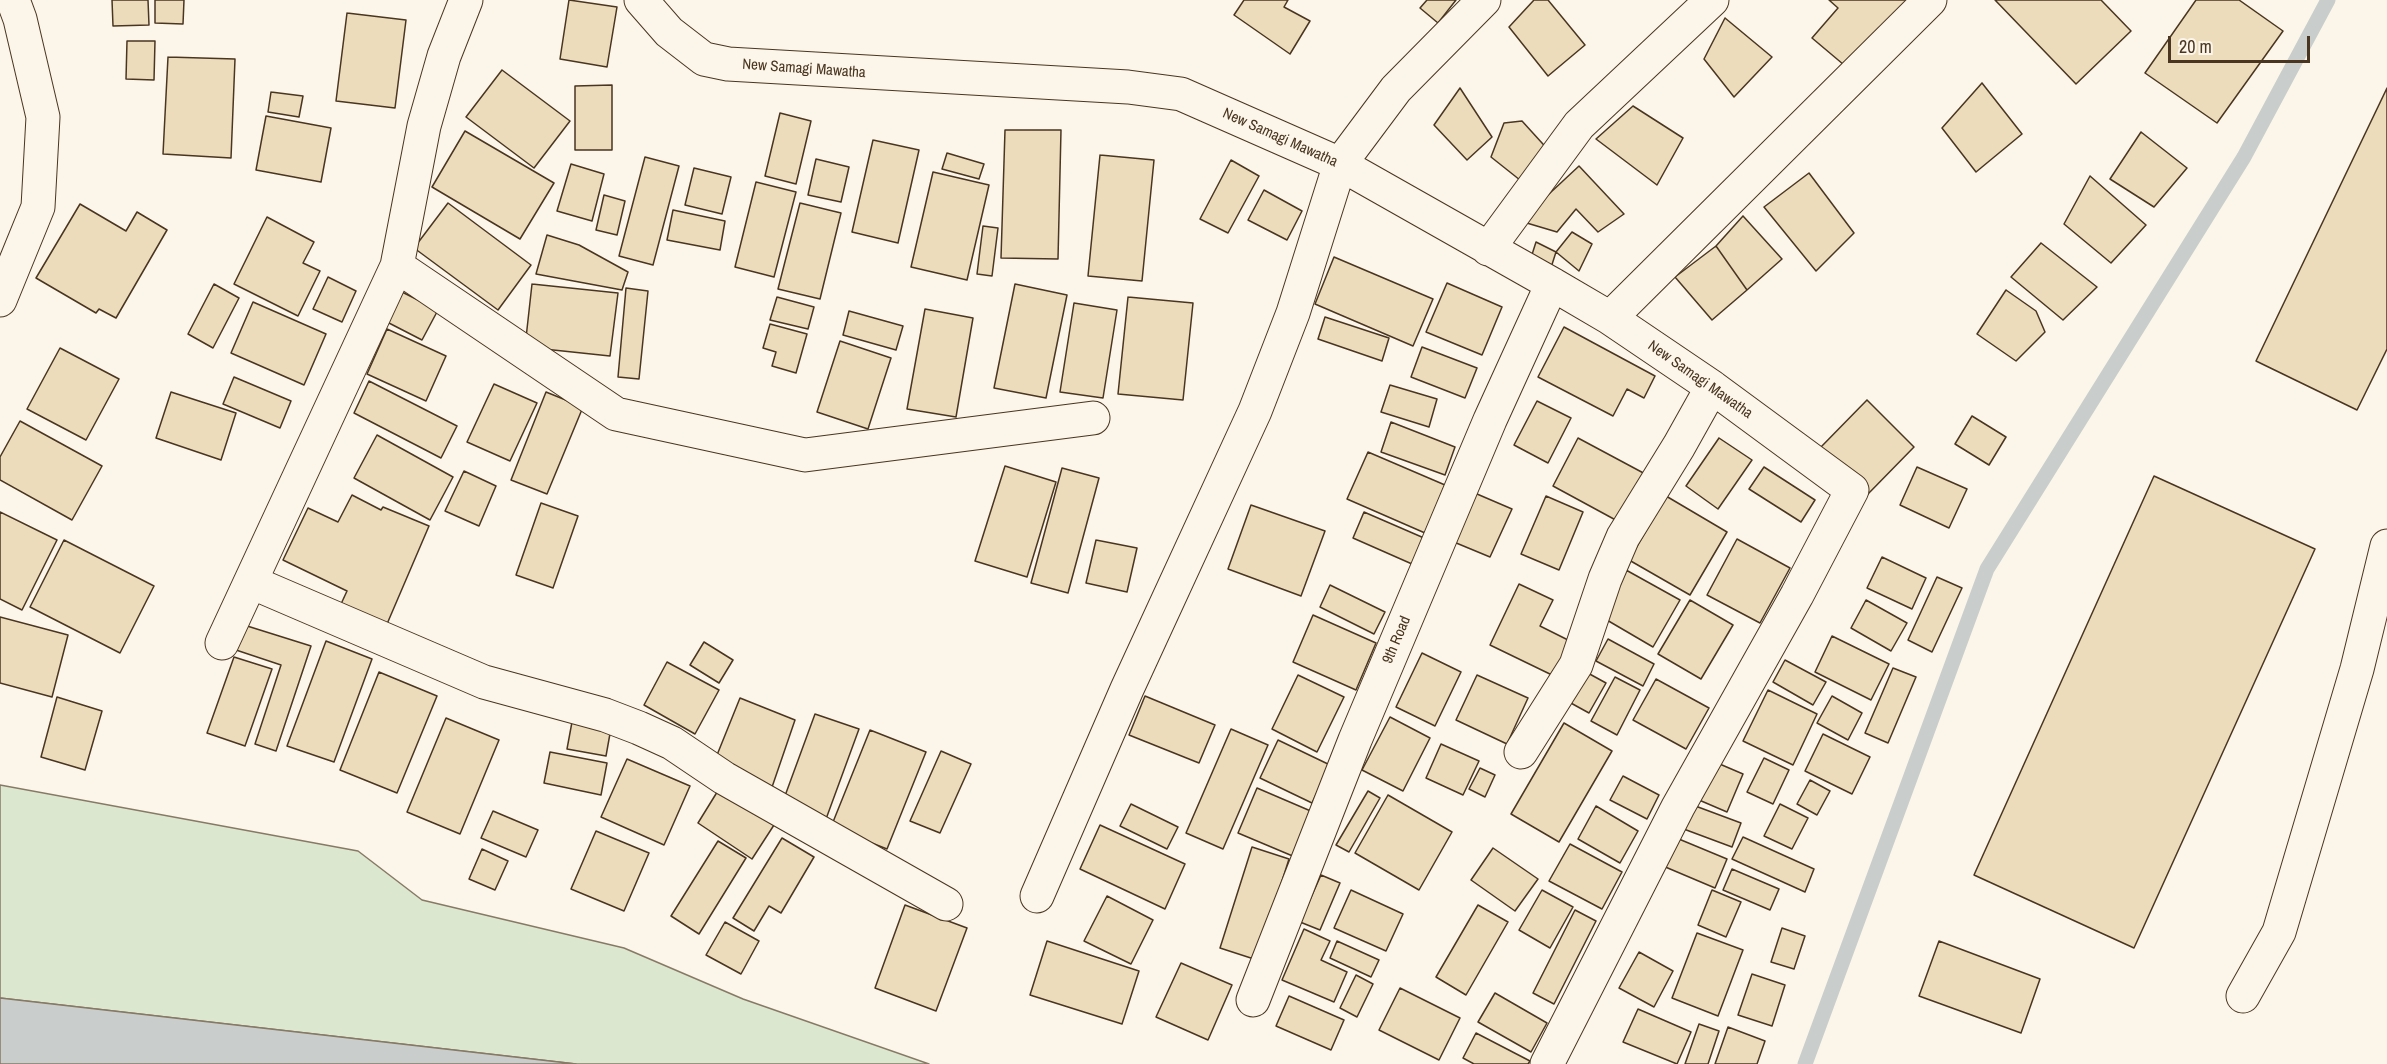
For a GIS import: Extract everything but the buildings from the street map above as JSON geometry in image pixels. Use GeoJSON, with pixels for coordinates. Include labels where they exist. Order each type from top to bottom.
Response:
{"type":"FeatureCollection","features":[{"type":"Feature","properties":{"kind":"street"},"geometry":{"type":"LineString","coordinates":[[0,300],[38,207],[43,117],[14,0]]}},
{"type":"Feature","properties":{"kind":"street"},"geometry":{"type":"LineString","coordinates":[[222,643],[397,266],[424,126],[444,56],[466,0]]}},
{"type":"Feature","properties":{"kind":"street","name":"New Samagi Mawatha"},"geometry":{"type":"LineString","coordinates":[[641,0],[669,32],[704,59],[728,64],[1128,87],[1180,94],[1340,164],[1610,318],[1712,387],[1851,490],[1797,595],[1678,807],[1547,1064]]}},
{"type":"Feature","properties":{"kind":"street"},"geometry":{"type":"LineString","coordinates":[[1037,896],[1127,689],[1255,411],[1293,313],[1340,164],[1396,89],[1484,0]]}},
{"type":"Feature","properties":{"kind":"street"},"geometry":{"type":"LineString","coordinates":[[1488,249],[1579,125],[1712,0]]}},
{"type":"Feature","properties":{"kind":"street"},"geometry":{"type":"LineString","coordinates":[[1610,318],[1930,0]]}},
{"type":"Feature","properties":{"kind":"street"},"geometry":{"type":"LineString","coordinates":[[397,266],[616,414],[805,455],[1093,418]]}},
{"type":"Feature","properties":{"kind":"street","name":"9th Road"},"geometry":{"type":"LineString","coordinates":[[1253,1000],[1355,740],[1490,420],[1552,284]]}},
{"type":"Feature","properties":{"kind":"street"},"geometry":{"type":"LineString","coordinates":[[1521,752],[1576,664],[1605,579],[1623,537],[1712,387]]}},
{"type":"Feature","properties":{"kind":"street"},"geometry":{"type":"LineString","coordinates":[[2243,996],[2279,932],[2357,669],[2387,546]]}},
{"type":"Feature","properties":{"kind":"street"},"geometry":{"type":"LineString","coordinates":[[251,582],[484,682],[606,715],[672,743],[724,778],[946,904]]}},
{"type":"Feature","properties":{"kind":"green space"},"geometry":{"type":"Polygon","coordinates":[[[0,785],[358,851],[422,900],[624,948],[743,999],[929,1064],[576,1064],[0,998],[0,785]]]}},
{"type":"Feature","properties":{"kind":"shaded area"},"geometry":{"type":"Polygon","coordinates":[[[0,998],[576,1064],[0,1064],[0,998]]]}},
{"type":"Feature","properties":{"kind":"waterway"},"geometry":{"type":"LineString","coordinates":[[1805,1064],[1987,569],[2244,157],[2328,0]]}}]}
